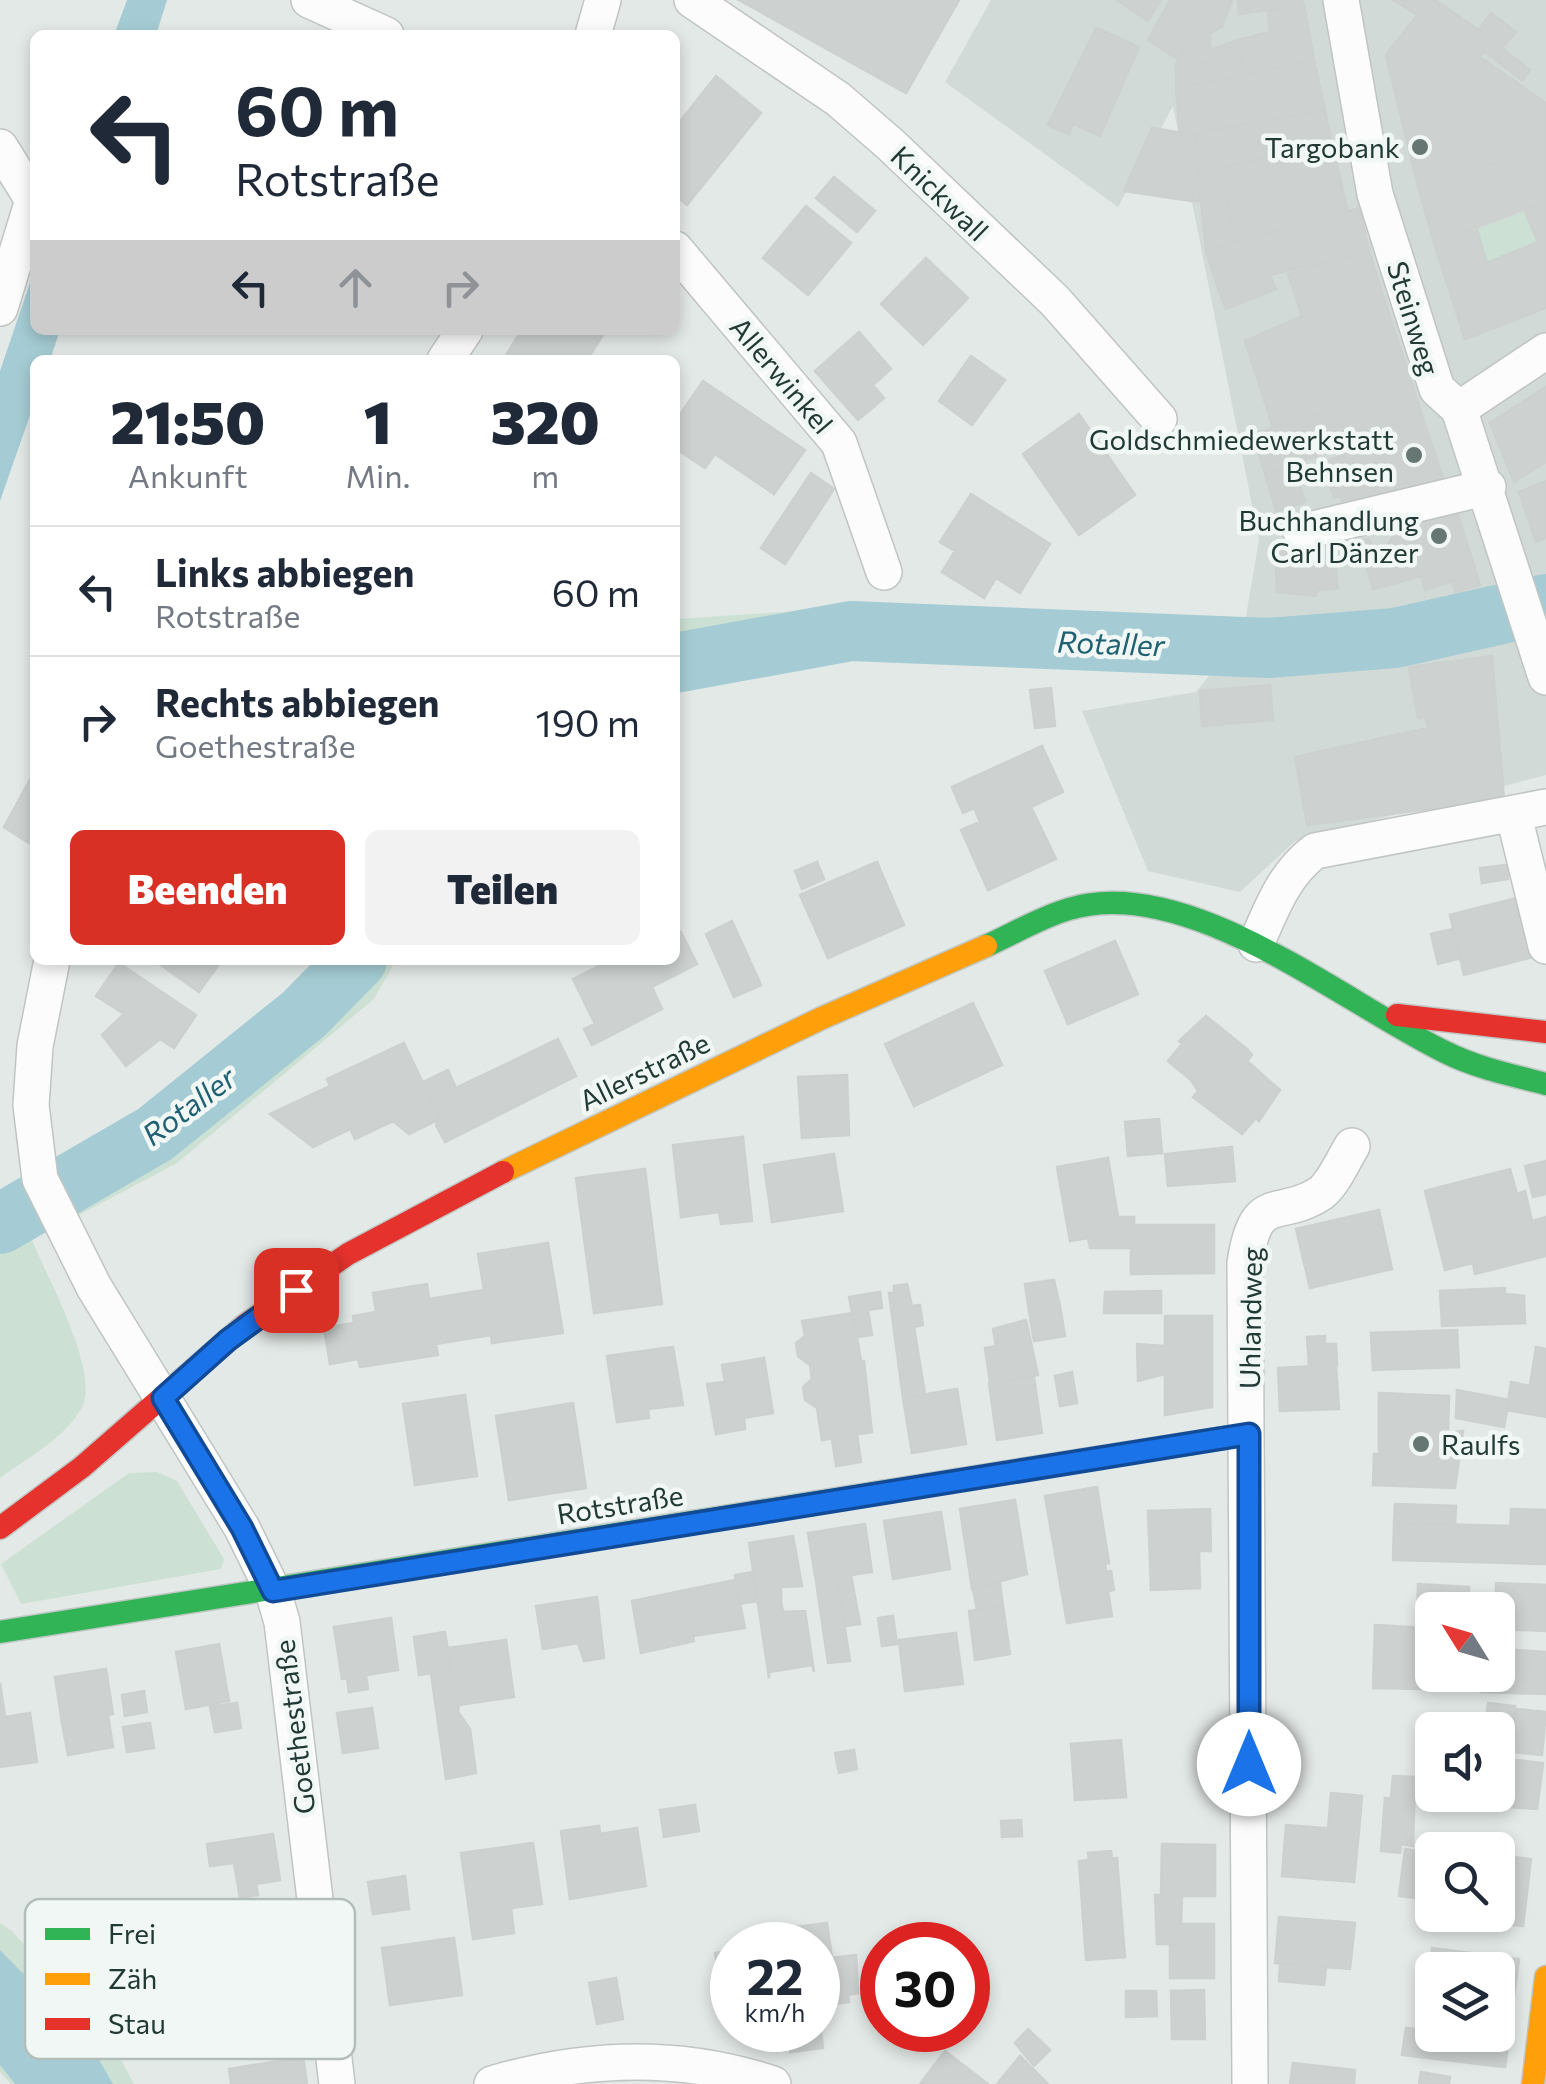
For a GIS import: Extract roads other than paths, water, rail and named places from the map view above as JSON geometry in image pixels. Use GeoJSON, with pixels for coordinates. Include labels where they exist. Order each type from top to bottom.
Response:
{"type":"FeatureCollection","features":[{"type":"Feature","properties":{"kind":"street"},"geometry":{"type":"LineString","coordinates":[[309,0],[375,30]]}},
{"type":"Feature","properties":{"kind":"street"},"geometry":{"type":"LineString","coordinates":[[594,30],[603,0]]}},
{"type":"Feature","properties":{"kind":"street","name":"Knickwall"},"geometry":{"type":"LineString","coordinates":[[692,0],[838,99],[890,144],[1055,302],[1159,419]]}},
{"type":"Feature","properties":{"kind":"street","name":"Steinweg"},"geometry":{"type":"LineString","coordinates":[[1341,0],[1375,194],[1436,389],[1460,410],[1488,487],[1546,677]]}},
{"type":"Feature","properties":{"kind":"street"},"geometry":{"type":"LineString","coordinates":[[0,147],[30,195]]}},
{"type":"Feature","properties":{"kind":"street"},"geometry":{"type":"LineString","coordinates":[[0,308],[30,210]]}},
{"type":"Feature","properties":{"kind":"street","name":"Allerwinkel"},"geometry":{"type":"LineString","coordinates":[[680,255],[839,443],[884,572]]}},
{"type":"Feature","properties":{"kind":"street"},"geometry":{"type":"LineString","coordinates":[[1460,410],[1546,352]]}},
{"type":"Feature","properties":{"kind":"street"},"geometry":{"type":"LineString","coordinates":[[1301,532],[1488,487]]}},
{"type":"Feature","properties":{"kind":"street"},"geometry":{"type":"LineString","coordinates":[[1256,944],[1278,894],[1297,864],[1315,850],[1531,816],[1546,946]]}},
{"type":"Feature","properties":{"kind":"street","name":"Allerstraße"},"geometry":{"type":"LineString","coordinates":[[0,1528],[163,1398],[246,1325],[348,1254],[526,1162],[1025,924],[1071,908],[1110,902],[1153,904],[1216,923],[1442,1051],[1478,1067],[1546,1084]]}},
{"type":"Feature","properties":{"kind":"street","name":"Goethestraße"},"geometry":{"type":"LineString","coordinates":[[51,965],[35,1046],[31,1106],[40,1178],[58,1221],[242,1528],[273,1591],[282,1622],[315,1899]]}},
{"type":"Feature","properties":{"kind":"street"},"geometry":{"type":"LineString","coordinates":[[1379,1012],[1546,1032]]}},
{"type":"Feature","properties":{"kind":"street","name":"Uhlandweg"},"geometry":{"type":"LineString","coordinates":[[1250,2084],[1245,1263],[1252,1229],[1275,1208],[1322,1192],[1352,1146]]}},
{"type":"Feature","properties":{"kind":"street","name":"Rotstraße"},"geometry":{"type":"LineString","coordinates":[[0,1632],[1249,1434]]}},
{"type":"Feature","properties":{"kind":"street"},"geometry":{"type":"LineString","coordinates":[[1533,2084],[1546,1977]]}},
{"type":"Feature","properties":{"kind":"street","name":"Goethestraße"},"geometry":{"type":"LineString","coordinates":[[334,2059],[337,2084]]}},
{"type":"Feature","properties":{"kind":"street"},"geometry":{"type":"LineString","coordinates":[[492,2084],[596,2061],[682,2062],[734,2071],[774,2084]]}},
{"type":"Feature","properties":{"kind":"water"},"geometry":{"type":"Polygon","coordinates":[[[127,0],[167,0],[158,30],[116,30],[127,0]]]}},
{"type":"Feature","properties":{"kind":"water"},"geometry":{"type":"Polygon","coordinates":[[[30,283],[30,335],[58,335],[52,355],[30,355],[30,415],[0,501],[0,371],[30,283]]]}},
{"type":"Feature","properties":{"kind":"water"},"geometry":{"type":"Polygon","coordinates":[[[174,1090],[206,1123],[149,1170],[0,1247],[0,1209],[111,1140],[174,1090]]]}},
{"type":"Feature","properties":{"kind":"water"},"geometry":{"type":"Polygon","coordinates":[[[0,1950],[25,1976],[25,2059],[99,2059],[113,2084],[15,2084],[0,2065],[0,1950]]]}},
{"type":"Feature","properties":{"kind":"waterway","name":"Rotaller"},"geometry":{"type":"LineString","coordinates":[[680,662],[851,631],[1268,648],[1395,638],[1546,604]]}},
{"type":"Feature","properties":{"kind":"waterway","name":"Rotaller"},"geometry":{"type":"LineString","coordinates":[[0,1224],[155,1134],[304,1014],[352,965]]}},
{"type":"Feature","properties":{"kind":"place","name":"Targobank"},"geometry":{"type":"Point","coordinates":[1420,147]}},
{"type":"Feature","properties":{"kind":"place","name":"Goldschmiedewerkstatt Behnsen"},"geometry":{"type":"Point","coordinates":[1414,455]}},
{"type":"Feature","properties":{"kind":"place","name":"Buchhandlung Carl Dänzer"},"geometry":{"type":"Point","coordinates":[1439,536]}},
{"type":"Feature","properties":{"kind":"place","name":"Raulfs"},"geometry":{"type":"Point","coordinates":[1421,1444]}}]}
